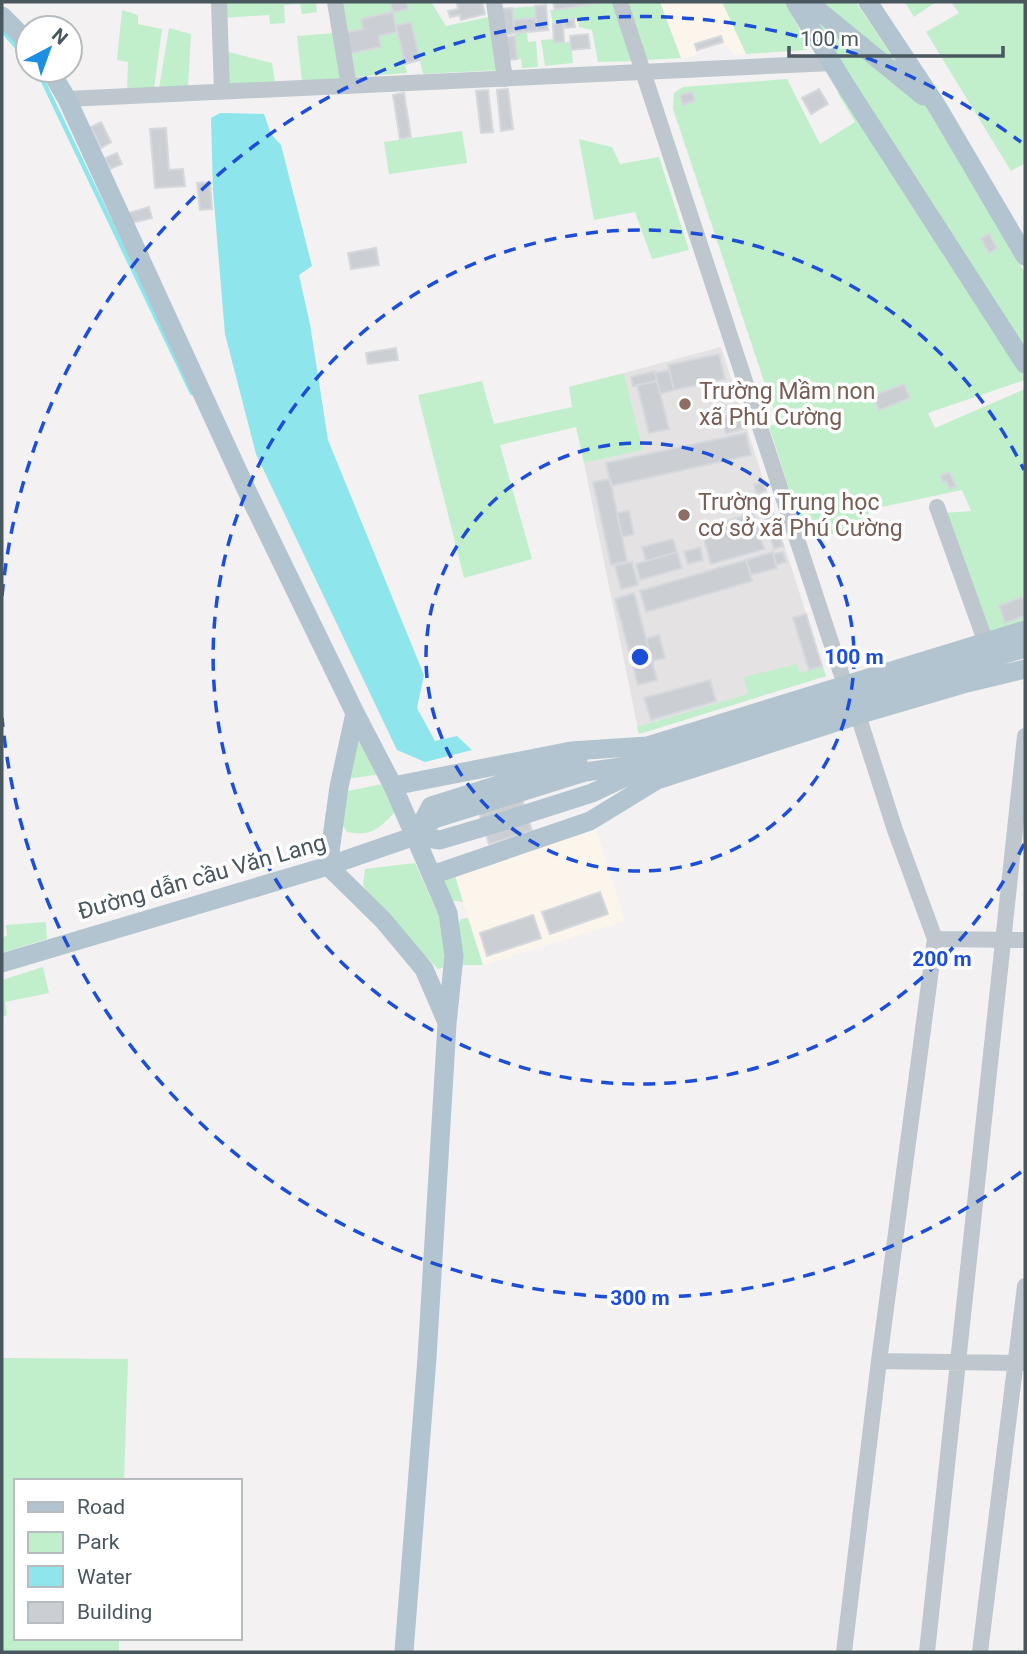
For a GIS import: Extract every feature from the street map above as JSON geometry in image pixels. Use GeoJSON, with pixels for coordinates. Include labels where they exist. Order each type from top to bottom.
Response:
{"type":"FeatureCollection","features":[{"type":"Feature","properties":{"kind":"main road"},"geometry":{"type":"LineString","coordinates":[[795,2],[1025,364]]}},
{"type":"Feature","properties":{"kind":"main road"},"geometry":{"type":"LineString","coordinates":[[808,2],[938,108]]}},
{"type":"Feature","properties":{"kind":"main road"},"geometry":{"type":"LineString","coordinates":[[868,2],[938,108],[1025,256]]}},
{"type":"Feature","properties":{"kind":"main road"},"geometry":{"type":"LineString","coordinates":[[58,84],[241,478],[393,786],[448,913],[454,956],[447,1024],[427,1358],[404,1652]]}},
{"type":"Feature","properties":{"kind":"main road"},"geometry":{"type":"LineString","coordinates":[[393,786],[571,751],[647,746],[1025,630]]}},
{"type":"Feature","properties":{"kind":"main road"},"geometry":{"type":"LineString","coordinates":[[415,836],[440,840],[517,817],[593,793],[657,762],[1025,648]]}},
{"type":"Feature","properties":{"kind":"main road"},"geometry":{"type":"LineString","coordinates":[[432,875],[590,821],[657,780],[858,715],[1025,669]]}},
{"type":"Feature","properties":{"kind":"main road"},"geometry":{"type":"LineString","coordinates":[[355,713],[339,788],[328,866],[383,920],[424,970],[447,1024]]}},
{"type":"Feature","properties":{"kind":"main road"},"geometry":{"type":"LineString","coordinates":[[415,836],[431,806],[582,759],[657,762]]}},
{"type":"Feature","properties":{"kind":"main road","name":"Đường dẫn cầu Văn Lang"},"geometry":{"type":"LineString","coordinates":[[2,963],[328,866],[415,836]]}},
{"type":"Feature","properties":{"kind":"street"},"geometry":{"type":"LineString","coordinates":[[219,2],[222,92]]}},
{"type":"Feature","properties":{"kind":"street"},"geometry":{"type":"LineString","coordinates":[[335,2],[349,86]]}},
{"type":"Feature","properties":{"kind":"street"},"geometry":{"type":"LineString","coordinates":[[494,2],[505,79]]}},
{"type":"Feature","properties":{"kind":"street"},"geometry":{"type":"LineString","coordinates":[[620,2],[845,685]]}},
{"type":"Feature","properties":{"kind":"street"},"geometry":{"type":"LineString","coordinates":[[67,99],[832,63]]}},
{"type":"Feature","properties":{"kind":"street"},"geometry":{"type":"LineString","coordinates":[[937,507],[986,643]]}},
{"type":"Feature","properties":{"kind":"street"},"geometry":{"type":"LineString","coordinates":[[844,1652],[879,1361],[935,939],[895,830],[858,715]]}},
{"type":"Feature","properties":{"kind":"street"},"geometry":{"type":"LineString","coordinates":[[927,1652],[1025,737]]}},
{"type":"Feature","properties":{"kind":"street"},"geometry":{"type":"LineString","coordinates":[[935,939],[1025,940]]}},
{"type":"Feature","properties":{"kind":"street"},"geometry":{"type":"LineString","coordinates":[[981,1652],[1021,1363],[1025,1286]]}},
{"type":"Feature","properties":{"kind":"street"},"geometry":{"type":"LineString","coordinates":[[879,1361],[960,1360],[1021,1363]]}},
{"type":"Feature","properties":{"kind":"shaded area"},"geometry":{"type":"Polygon","coordinates":[[[626,2],[785,2],[804,38],[807,50],[735,55],[723,42],[697,50],[695,57],[647,60],[626,2]]]}},
{"type":"Feature","properties":{"kind":"shaded area"},"geometry":{"type":"Polygon","coordinates":[[[721,347],[826,676],[639,734],[584,463],[643,450],[624,373],[721,347]]]}},
{"type":"Feature","properties":{"kind":"shaded area"},"geometry":{"type":"Polygon","coordinates":[[[595,826],[625,921],[483,965],[453,869],[595,826]]]}},
{"type":"Feature","properties":{"kind":"green space"},"geometry":{"type":"Polygon","coordinates":[[[221,2],[316,2],[317,12],[302,14],[300,4],[284,5],[285,23],[270,24],[269,15],[222,18],[221,2]]]}},
{"type":"Feature","properties":{"kind":"green space"},"geometry":{"type":"Polygon","coordinates":[[[338,2],[390,2],[394,12],[408,9],[406,2],[431,2],[446,26],[493,16],[501,70],[423,74],[411,23],[396,26],[393,13],[361,19],[363,29],[343,33],[338,2]]]}},
{"type":"Feature","properties":{"kind":"green space"},"geometry":{"type":"Polygon","coordinates":[[[617,2],[636,61],[598,62],[592,30],[579,27],[578,18],[553,24],[550,10],[617,2]]]}},
{"type":"Feature","properties":{"kind":"green space"},"geometry":{"type":"Polygon","coordinates":[[[626,2],[660,2],[681,58],[647,60],[626,2]]]}},
{"type":"Feature","properties":{"kind":"green space"},"geometry":{"type":"Polygon","coordinates":[[[722,2],[785,2],[804,38],[807,50],[746,54],[722,2]]]}},
{"type":"Feature","properties":{"kind":"green space"},"geometry":{"type":"Polygon","coordinates":[[[814,2],[856,2],[903,73],[814,2]]]}},
{"type":"Feature","properties":{"kind":"green space"},"geometry":{"type":"Polygon","coordinates":[[[905,2],[936,2],[914,17],[905,2]]]}},
{"type":"Feature","properties":{"kind":"green space"},"geometry":{"type":"Polygon","coordinates":[[[951,2],[1025,2],[1025,163],[1011,171],[926,32],[959,13],[951,2]]]}},
{"type":"Feature","properties":{"kind":"green space"},"geometry":{"type":"Polygon","coordinates":[[[535,6],[536,18],[513,20],[512,8],[535,6]]]}},
{"type":"Feature","properties":{"kind":"green space"},"geometry":{"type":"Polygon","coordinates":[[[807,9],[924,102],[1025,273],[1025,354],[807,9]]]}},
{"type":"Feature","properties":{"kind":"green space"},"geometry":{"type":"Polygon","coordinates":[[[122,10],[138,15],[138,24],[162,29],[154,89],[127,90],[128,62],[117,60],[122,10]]]}},
{"type":"Feature","properties":{"kind":"green space"},"geometry":{"type":"Polygon","coordinates":[[[169,28],[191,34],[188,87],[159,88],[169,28]]]}},
{"type":"Feature","properties":{"kind":"green space"},"geometry":{"type":"Polygon","coordinates":[[[397,32],[407,73],[351,77],[348,54],[379,36],[397,32]]]}},
{"type":"Feature","properties":{"kind":"green space"},"geometry":{"type":"Polygon","coordinates":[[[527,32],[528,42],[536,41],[538,67],[522,68],[521,59],[517,59],[515,33],[527,32]]]}},
{"type":"Feature","properties":{"kind":"green space"},"geometry":{"type":"Polygon","coordinates":[[[336,33],[344,78],[302,81],[297,36],[336,33]]]}},
{"type":"Feature","properties":{"kind":"green space"},"geometry":{"type":"Polygon","coordinates":[[[554,39],[555,43],[571,42],[573,63],[545,66],[541,40],[554,39]]]}},
{"type":"Feature","properties":{"kind":"green space"},"geometry":{"type":"Polygon","coordinates":[[[225,51],[272,63],[275,82],[226,85],[225,51]]]}},
{"type":"Feature","properties":{"kind":"green space"},"geometry":{"type":"Polygon","coordinates":[[[787,79],[820,144],[855,122],[837,92],[844,92],[1025,374],[1022,381],[928,413],[935,428],[1025,389],[1025,623],[989,634],[944,513],[971,511],[962,490],[868,510],[873,526],[805,539],[769,426],[778,423],[673,109],[674,93],[683,87],[787,79]]]}},
{"type":"Feature","properties":{"kind":"green space"},"geometry":{"type":"Polygon","coordinates":[[[462,131],[467,163],[389,174],[384,142],[462,131]]]}},
{"type":"Feature","properties":{"kind":"green space"},"geometry":{"type":"Polygon","coordinates":[[[579,139],[612,147],[620,164],[659,157],[689,250],[652,259],[635,212],[594,220],[579,139]]]}},
{"type":"Feature","properties":{"kind":"green space"},"geometry":{"type":"Polygon","coordinates":[[[624,373],[643,450],[584,463],[576,427],[500,445],[532,559],[464,578],[418,395],[482,381],[494,424],[572,407],[569,387],[624,373]]]}},
{"type":"Feature","properties":{"kind":"green space"},"geometry":{"type":"Polygon","coordinates":[[[797,664],[800,673],[822,666],[826,676],[639,734],[637,727],[748,694],[744,677],[797,664]]]}},
{"type":"Feature","properties":{"kind":"green space"},"geometry":{"type":"Polygon","coordinates":[[[360,741],[380,774],[348,779],[352,750],[360,741]]]}},
{"type":"Feature","properties":{"kind":"green space"},"geometry":{"type":"Polygon","coordinates":[[[382,784],[396,811],[375,830],[363,833],[347,832],[340,821],[348,791],[382,784]]]}},
{"type":"Feature","properties":{"kind":"green space"},"geometry":{"type":"Polygon","coordinates":[[[415,863],[444,927],[447,966],[438,969],[370,898],[363,885],[365,869],[415,863]]]}},
{"type":"Feature","properties":{"kind":"green space"},"geometry":{"type":"Polygon","coordinates":[[[453,869],[463,902],[449,900],[444,887],[445,876],[453,869]]]}},
{"type":"Feature","properties":{"kind":"green space"},"geometry":{"type":"Polygon","coordinates":[[[468,918],[483,965],[463,965],[457,928],[461,919],[468,918]]]}},
{"type":"Feature","properties":{"kind":"green space"},"geometry":{"type":"Polygon","coordinates":[[[46,922],[47,939],[2,953],[2,937],[7,936],[6,925],[46,922]]]}},
{"type":"Feature","properties":{"kind":"green space"},"geometry":{"type":"Polygon","coordinates":[[[43,967],[49,993],[5,1002],[7,1015],[2,1017],[2,980],[43,967]]]}},
{"type":"Feature","properties":{"kind":"green space"},"geometry":{"type":"Polygon","coordinates":[[[2,1358],[128,1359],[124,1479],[14,1479],[14,1640],[119,1640],[119,1652],[2,1652],[2,1358]]]}},
{"type":"Feature","properties":{"kind":"water"},"geometry":{"type":"Polygon","coordinates":[[[220,113],[264,114],[271,134],[281,145],[312,266],[299,275],[310,324],[328,440],[424,675],[417,708],[435,741],[457,736],[472,750],[425,762],[397,750],[256,454],[225,334],[213,190],[211,118],[220,113]]]}},
{"type":"Feature","properties":{"kind":"building"},"geometry":{"type":"Polygon","coordinates":[[[390,2],[406,2],[408,9],[393,12],[390,2]]]}},
{"type":"Feature","properties":{"kind":"building"},"geometry":{"type":"Polygon","coordinates":[[[482,2],[485,14],[461,20],[460,15],[450,17],[448,11],[458,9],[457,3],[482,2]]]}},
{"type":"Feature","properties":{"kind":"building"},"geometry":{"type":"Polygon","coordinates":[[[553,2],[602,2],[555,10],[553,2]]]}},
{"type":"Feature","properties":{"kind":"building"},"geometry":{"type":"Polygon","coordinates":[[[546,5],[548,30],[537,31],[535,6],[546,5]]]}},
{"type":"Feature","properties":{"kind":"building"},"geometry":{"type":"Polygon","coordinates":[[[512,8],[515,33],[502,35],[499,9],[512,8]]]}},
{"type":"Feature","properties":{"kind":"building"},"geometry":{"type":"Polygon","coordinates":[[[393,12],[397,32],[379,36],[381,47],[348,54],[343,33],[363,29],[361,19],[393,12]]]}},
{"type":"Feature","properties":{"kind":"building"},"geometry":{"type":"Polygon","coordinates":[[[536,18],[537,31],[515,33],[513,20],[536,18]]]}},
{"type":"Feature","properties":{"kind":"building"},"geometry":{"type":"Polygon","coordinates":[[[574,19],[575,27],[565,28],[564,20],[574,19]]]}},
{"type":"Feature","properties":{"kind":"building"},"geometry":{"type":"Polygon","coordinates":[[[411,22],[420,60],[405,64],[396,26],[411,22]]]}},
{"type":"Feature","properties":{"kind":"building"},"geometry":{"type":"Polygon","coordinates":[[[563,23],[564,42],[554,43],[553,24],[563,23]]]}},
{"type":"Feature","properties":{"kind":"building"},"geometry":{"type":"Polygon","coordinates":[[[588,34],[590,48],[571,50],[570,36],[588,34]]]}},
{"type":"Feature","properties":{"kind":"building"},"geometry":{"type":"Polygon","coordinates":[[[515,36],[517,59],[506,60],[504,37],[515,36]]]}},
{"type":"Feature","properties":{"kind":"building"},"geometry":{"type":"Polygon","coordinates":[[[721,36],[723,42],[697,50],[695,44],[721,36]]]}},
{"type":"Feature","properties":{"kind":"building"},"geometry":{"type":"Polygon","coordinates":[[[508,89],[513,129],[501,131],[497,90],[508,89]]]}},
{"type":"Feature","properties":{"kind":"building"},"geometry":{"type":"Polygon","coordinates":[[[819,89],[828,104],[811,114],[802,98],[819,89]]]}},
{"type":"Feature","properties":{"kind":"building"},"geometry":{"type":"Polygon","coordinates":[[[488,90],[493,132],[481,133],[476,91],[488,90]]]}},
{"type":"Feature","properties":{"kind":"building"},"geometry":{"type":"Polygon","coordinates":[[[692,92],[695,101],[683,105],[680,95],[692,92]]]}},
{"type":"Feature","properties":{"kind":"building"},"geometry":{"type":"Polygon","coordinates":[[[404,93],[411,137],[400,139],[393,95],[404,93]]]}},
{"type":"Feature","properties":{"kind":"building"},"geometry":{"type":"Polygon","coordinates":[[[101,122],[111,142],[101,148],[91,127],[101,122]]]}},
{"type":"Feature","properties":{"kind":"building"},"geometry":{"type":"Polygon","coordinates":[[[166,128],[169,170],[183,169],[185,186],[155,188],[150,129],[166,128]]]}},
{"type":"Feature","properties":{"kind":"building"},"geometry":{"type":"Polygon","coordinates":[[[117,153],[122,164],[110,169],[105,158],[117,153]]]}},
{"type":"Feature","properties":{"kind":"building"},"geometry":{"type":"Polygon","coordinates":[[[210,182],[212,209],[200,210],[197,183],[210,182]]]}},
{"type":"Feature","properties":{"kind":"building"},"geometry":{"type":"Polygon","coordinates":[[[149,207],[152,218],[131,223],[129,213],[149,207]]]}},
{"type":"Feature","properties":{"kind":"building"},"geometry":{"type":"Polygon","coordinates":[[[989,234],[997,248],[989,253],[981,239],[989,234]]]}},
{"type":"Feature","properties":{"kind":"building"},"geometry":{"type":"Polygon","coordinates":[[[376,248],[379,265],[351,269],[348,253],[376,248]]]}},
{"type":"Feature","properties":{"kind":"building"},"geometry":{"type":"Polygon","coordinates":[[[396,348],[398,360],[368,364],[366,353],[396,348]]]}},
{"type":"Feature","properties":{"kind":"building"},"geometry":{"type":"Polygon","coordinates":[[[719,354],[725,379],[674,390],[668,365],[719,354]]]}},
{"type":"Feature","properties":{"kind":"building"},"geometry":{"type":"Polygon","coordinates":[[[669,370],[674,390],[660,394],[655,373],[669,370]]]}},
{"type":"Feature","properties":{"kind":"building"},"geometry":{"type":"Polygon","coordinates":[[[655,371],[657,381],[633,386],[631,377],[655,371]]]}},
{"type":"Feature","properties":{"kind":"building"},"geometry":{"type":"Polygon","coordinates":[[[657,381],[669,429],[649,433],[637,385],[657,381]]]}},
{"type":"Feature","properties":{"kind":"building"},"geometry":{"type":"Polygon","coordinates":[[[904,384],[910,398],[879,410],[873,396],[904,384]]]}},
{"type":"Feature","properties":{"kind":"building"},"geometry":{"type":"Polygon","coordinates":[[[741,412],[747,428],[726,433],[722,417],[741,412]]]}},
{"type":"Feature","properties":{"kind":"building"},"geometry":{"type":"Polygon","coordinates":[[[746,433],[751,455],[611,486],[606,463],[746,433]]]}},
{"type":"Feature","properties":{"kind":"building"},"geometry":{"type":"Polygon","coordinates":[[[949,472],[956,486],[950,489],[940,476],[949,472]]]}},
{"type":"Feature","properties":{"kind":"building"},"geometry":{"type":"Polygon","coordinates":[[[610,479],[627,561],[611,565],[593,482],[610,479]]]}},
{"type":"Feature","properties":{"kind":"building"},"geometry":{"type":"Polygon","coordinates":[[[763,482],[766,490],[757,494],[754,485],[763,482]]]}},
{"type":"Feature","properties":{"kind":"building"},"geometry":{"type":"Polygon","coordinates":[[[769,500],[783,546],[774,549],[760,503],[769,500]]]}},
{"type":"Feature","properties":{"kind":"building"},"geometry":{"type":"Polygon","coordinates":[[[629,511],[634,534],[622,537],[617,513],[629,511]]]}},
{"type":"Feature","properties":{"kind":"building"},"geometry":{"type":"Polygon","coordinates":[[[753,513],[764,549],[711,564],[701,529],[753,513]]]}},
{"type":"Feature","properties":{"kind":"building"},"geometry":{"type":"Polygon","coordinates":[[[673,539],[677,552],[646,561],[642,547],[673,539]]]}},
{"type":"Feature","properties":{"kind":"building"},"geometry":{"type":"Polygon","coordinates":[[[700,547],[703,560],[688,564],[684,552],[700,547]]]}},
{"type":"Feature","properties":{"kind":"building"},"geometry":{"type":"Polygon","coordinates":[[[677,552],[682,568],[640,580],[636,564],[677,552]]]}},
{"type":"Feature","properties":{"kind":"building"},"geometry":{"type":"Polygon","coordinates":[[[773,552],[777,568],[751,575],[746,560],[773,552]]]}},
{"type":"Feature","properties":{"kind":"building"},"geometry":{"type":"Polygon","coordinates":[[[783,552],[786,562],[776,565],[773,554],[783,552]]]}},
{"type":"Feature","properties":{"kind":"building"},"geometry":{"type":"Polygon","coordinates":[[[746,560],[752,581],[646,612],[640,591],[746,560]]]}},
{"type":"Feature","properties":{"kind":"building"},"geometry":{"type":"Polygon","coordinates":[[[632,562],[638,585],[621,589],[615,566],[632,562]]]}},
{"type":"Feature","properties":{"kind":"building"},"geometry":{"type":"Polygon","coordinates":[[[634,593],[657,680],[638,685],[615,599],[634,593]]]}},
{"type":"Feature","properties":{"kind":"building"},"geometry":{"type":"Polygon","coordinates":[[[1025,596],[1025,616],[1005,623],[999,606],[1025,596]]]}},
{"type":"Feature","properties":{"kind":"building"},"geometry":{"type":"Polygon","coordinates":[[[806,614],[822,666],[809,670],[793,618],[806,614]]]}},
{"type":"Feature","properties":{"kind":"building"},"geometry":{"type":"Polygon","coordinates":[[[659,635],[665,658],[652,661],[646,639],[659,635]]]}},
{"type":"Feature","properties":{"kind":"building"},"geometry":{"type":"Polygon","coordinates":[[[710,680],[716,701],[651,720],[644,698],[710,680]]]}},
{"type":"Feature","properties":{"kind":"building"},"geometry":{"type":"Polygon","coordinates":[[[515,776],[532,831],[489,844],[472,790],[515,776]]]}},
{"type":"Feature","properties":{"kind":"building"},"geometry":{"type":"Polygon","coordinates":[[[600,892],[608,914],[550,934],[542,912],[600,892]]]}},
{"type":"Feature","properties":{"kind":"building"},"geometry":{"type":"Polygon","coordinates":[[[533,915],[541,938],[487,956],[480,933],[533,915]]]}},
{"type":"Feature","properties":{"kind":"waterway"},"geometry":{"type":"LineString","coordinates":[[2,30],[14,44]]}},
{"type":"Feature","properties":{"kind":"waterway"},"geometry":{"type":"LineString","coordinates":[[44,84],[192,393]]}},
{"type":"Feature","properties":{"kind":"place","name":"Trường Mầm non xã Phú Cường"},"geometry":{"type":"Point","coordinates":[685,404]}},
{"type":"Feature","properties":{"kind":"place","name":"Trường Trung học cơ sở xã Phú Cường"},"geometry":{"type":"Point","coordinates":[684,515]}}]}
